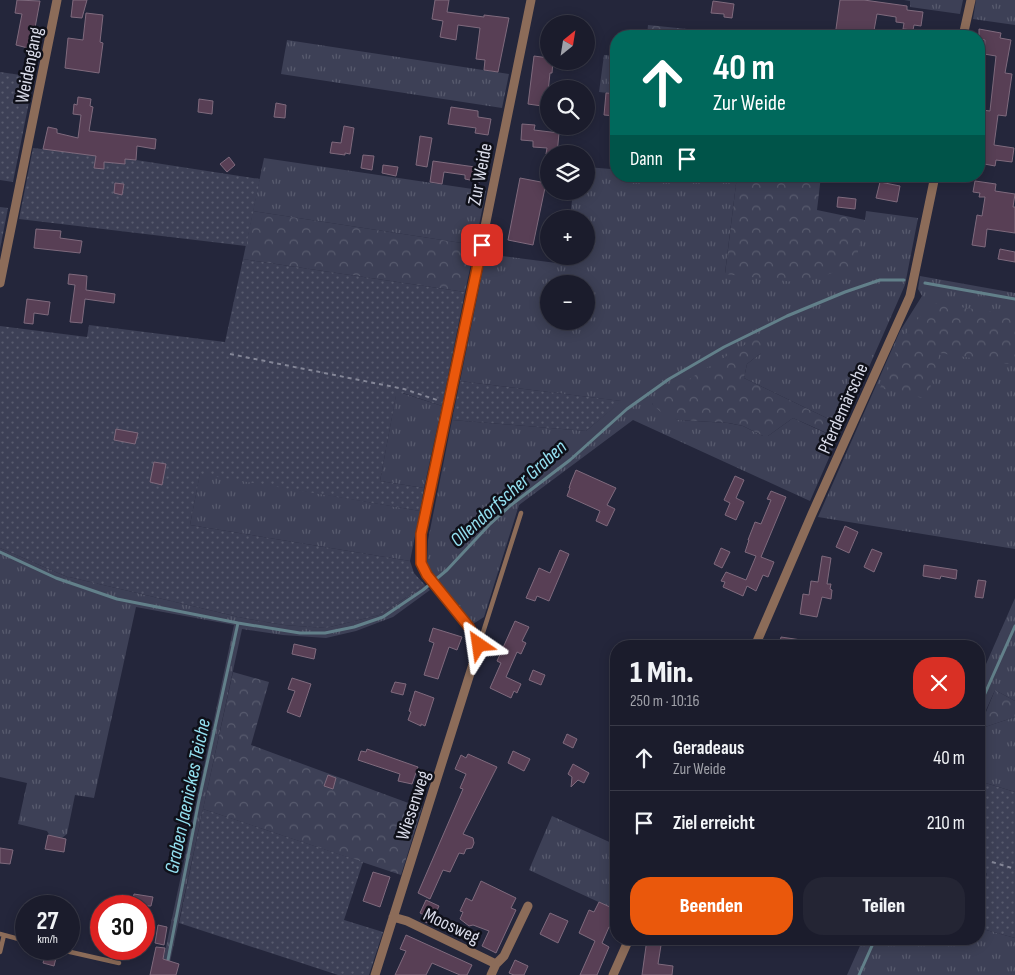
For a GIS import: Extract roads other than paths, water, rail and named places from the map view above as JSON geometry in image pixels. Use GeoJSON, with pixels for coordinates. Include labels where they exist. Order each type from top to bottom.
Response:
{"type":"FeatureCollection","features":[{"type":"Feature","properties":{"kind":"street","name":"Weidengang"},"geometry":{"type":"LineString","coordinates":[[0,283],[57,0]]}},
{"type":"Feature","properties":{"kind":"street","name":"Zur Weide"},"geometry":{"type":"LineString","coordinates":[[479,645],[469,627],[427,575],[421,563],[421,534],[531,0]]}},
{"type":"Feature","properties":{"kind":"street"},"geometry":{"type":"LineString","coordinates":[[964,30],[971,0]]}},
{"type":"Feature","properties":{"kind":"street","name":"Pferdemärsche"},"geometry":{"type":"LineString","coordinates":[[758,640],[910,296],[934,182]]}},
{"type":"Feature","properties":{"kind":"street","name":"Wiesenweg"},"geometry":{"type":"LineString","coordinates":[[375,975],[479,645]]}},
{"type":"Feature","properties":{"kind":"street","name":"Moosweg"},"geometry":{"type":"LineString","coordinates":[[491,975],[496,964],[504,956],[528,906]]}},
{"type":"Feature","properties":{"kind":"street","name":"Moosweg"},"geometry":{"type":"LineString","coordinates":[[393,917],[407,921],[496,964]]}},
{"type":"Feature","properties":{"kind":"street"},"geometry":{"type":"LineString","coordinates":[[613,975],[626,945]]}},
{"type":"Feature","properties":{"kind":"lane","name":"Wiesenweg"},"geometry":{"type":"LineString","coordinates":[[479,645],[521,513]]}},
{"type":"Feature","properties":{"kind":"lane"},"geometry":{"type":"LineString","coordinates":[[0,952],[2,934],[15,938]]}},
{"type":"Feature","properties":{"kind":"lane"},"geometry":{"type":"LineString","coordinates":[[80,954],[119,963]]}},
{"type":"Feature","properties":{"kind":"waterway","name":"Ollendorfscher Graben"},"geometry":{"type":"LineString","coordinates":[[0,552],[56,578],[117,599],[300,633],[325,633],[354,627],[383,617],[423,590],[447,570],[489,525],[511,505],[570,460],[627,409],[669,379],[724,347],[787,316],[880,280],[904,280]]}},
{"type":"Feature","properties":{"kind":"waterway","name":"Ollendorfscher Graben"},"geometry":{"type":"LineString","coordinates":[[925,283],[1015,299]]}},
{"type":"Feature","properties":{"kind":"waterway","name":"Graben Jaenickes Teiche"},"geometry":{"type":"LineString","coordinates":[[167,965],[199,800],[238,623]]}},
{"type":"Feature","properties":{"kind":"waterway"},"geometry":{"type":"LineString","coordinates":[[985,694],[1015,626]]}},
{"type":"Feature","properties":{"kind":"waterway"},"geometry":{"type":"LineString","coordinates":[[859,975],[872,945]]}}]}
